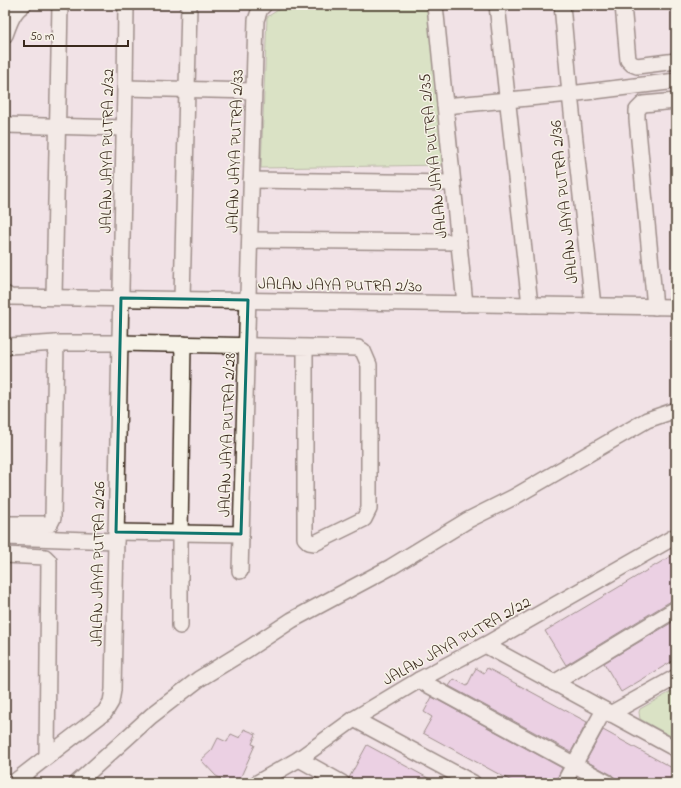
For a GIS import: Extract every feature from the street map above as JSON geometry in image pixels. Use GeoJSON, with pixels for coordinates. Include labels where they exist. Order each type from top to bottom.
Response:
{"type":"FeatureCollection","features":[{"type":"Feature","properties":{"kind":"street"},"geometry":{"type":"LineString","coordinates":[[5,35],[12,19],[20,7],[24,5]]}},
{"type":"Feature","properties":{"kind":"street"},"geometry":{"type":"LineString","coordinates":[[54,298],[59,126],[60,5]]}},
{"type":"Feature","properties":{"kind":"street","name":"JALAN JAYA PUTRA 2/32"},"geometry":{"type":"LineString","coordinates":[[121,298],[126,5]]}},
{"type":"Feature","properties":{"kind":"street"},"geometry":{"type":"LineString","coordinates":[[182,299],[189,5]]}},
{"type":"Feature","properties":{"kind":"street","name":"JALAN JAYA PUTRA 2/33"},"geometry":{"type":"LineString","coordinates":[[248,300],[256,20],[260,9],[264,5]]}},
{"type":"Feature","properties":{"kind":"street","name":"JALAN JAYA PUTRA 2/35"},"geometry":{"type":"LineString","coordinates":[[435,5],[465,304]]}},
{"type":"Feature","properties":{"kind":"street"},"geometry":{"type":"LineString","coordinates":[[497,5],[530,305]]}},
{"type":"Feature","properties":{"kind":"street","name":"JALAN JAYA PUTRA 2/36"},"geometry":{"type":"LineString","coordinates":[[562,5],[593,306]]}},
{"type":"Feature","properties":{"kind":"street"},"geometry":{"type":"LineString","coordinates":[[623,5],[628,60],[637,66],[676,61]]}},
{"type":"Feature","properties":{"kind":"street"},"geometry":{"type":"LineString","coordinates":[[445,106],[570,94],[676,81]]}},
{"type":"Feature","properties":{"kind":"street"},"geometry":{"type":"LineString","coordinates":[[125,88],[254,91]]}},
{"type":"Feature","properties":{"kind":"street"},"geometry":{"type":"LineString","coordinates":[[655,307],[637,127],[637,110],[643,104],[676,100]]}},
{"type":"Feature","properties":{"kind":"street"},"geometry":{"type":"LineString","coordinates":[[5,124],[124,128]]}},
{"type":"Feature","properties":{"kind":"street"},"geometry":{"type":"LineString","coordinates":[[251,180],[453,183]]}},
{"type":"Feature","properties":{"kind":"street"},"geometry":{"type":"LineString","coordinates":[[250,240],[459,242]]}},
{"type":"Feature","properties":{"kind":"street","name":"JALAN JAYA PUTRA 2/30"},"geometry":{"type":"LineString","coordinates":[[5,294],[10,297],[54,298],[676,307]]}},
{"type":"Feature","properties":{"kind":"street","name":"JALAN JAYA PUTRA 2/26"},"geometry":{"type":"LineString","coordinates":[[13,783],[105,712],[111,702],[121,298]]}},
{"type":"Feature","properties":{"kind":"street","name":"JALAN JAYA PUTRA 2/28"},"geometry":{"type":"LineString","coordinates":[[240,571],[248,300]]}},
{"type":"Feature","properties":{"kind":"street"},"geometry":{"type":"LineString","coordinates":[[5,524],[50,524],[53,518],[56,342]]}},
{"type":"Feature","properties":{"kind":"street"},"geometry":{"type":"LineString","coordinates":[[5,348],[9,346],[56,342],[358,348],[363,351],[369,365],[369,508],[364,519],[316,543],[309,542],[304,538],[306,347]]}},
{"type":"Feature","properties":{"kind":"street"},"geometry":{"type":"LineString","coordinates":[[180,626],[183,344]]}},
{"type":"Feature","properties":{"kind":"street"},"geometry":{"type":"LineString","coordinates":[[77,783],[151,716],[199,679],[292,620],[391,567],[468,520],[514,497],[647,420],[676,410]]}},
{"type":"Feature","properties":{"kind":"street"},"geometry":{"type":"LineString","coordinates":[[5,537],[116,537],[180,533],[241,534]]}},
{"type":"Feature","properties":{"kind":"street","name":"JALAN JAYA PUTRA 2/22"},"geometry":{"type":"LineString","coordinates":[[257,783],[299,760],[354,719],[419,680],[485,645],[676,536]]}},
{"type":"Feature","properties":{"kind":"street"},"geometry":{"type":"LineString","coordinates":[[5,555],[45,557],[49,561],[47,756]]}},
{"type":"Feature","properties":{"kind":"street"},"geometry":{"type":"LineString","coordinates":[[554,683],[676,609]]}},
{"type":"Feature","properties":{"kind":"street"},"geometry":{"type":"LineString","coordinates":[[485,645],[676,749]]}},
{"type":"Feature","properties":{"kind":"street"},"geometry":{"type":"LineString","coordinates":[[564,783],[574,764],[607,712],[676,677]]}},
{"type":"Feature","properties":{"kind":"street"},"geometry":{"type":"LineString","coordinates":[[419,680],[608,783]]}},
{"type":"Feature","properties":{"kind":"street"},"geometry":{"type":"LineString","coordinates":[[354,719],[473,783]]}},
{"type":"Feature","properties":{"kind":"street"},"geometry":{"type":"LineString","coordinates":[[299,760],[342,783]]}},
{"type":"Feature","properties":{"kind":"highlighted area"},"geometry":{"type":"Polygon","coordinates":[[[121,298],[248,300],[241,534],[116,532],[121,298]]]}},
{"type":"Feature","properties":{"kind":"green space"},"geometry":{"type":"Polygon","coordinates":[[[286,5],[428,5],[443,165],[261,168],[267,17],[286,5]]]}},
{"type":"Feature","properties":{"kind":"green space"},"geometry":{"type":"Polygon","coordinates":[[[676,689],[676,739],[640,719],[639,712],[640,709],[676,689]]]}},
{"type":"Feature","properties":{"kind":"building"},"geometry":{"type":"Polygon","coordinates":[[[676,553],[676,600],[671,601],[566,665],[545,631],[676,553]]]}},
{"type":"Feature","properties":{"kind":"building"},"geometry":{"type":"Polygon","coordinates":[[[676,620],[676,659],[621,692],[604,663],[676,620]]]}},
{"type":"Feature","properties":{"kind":"building"},"geometry":{"type":"Polygon","coordinates":[[[476,668],[484,673],[487,668],[587,722],[571,752],[449,686],[454,679],[467,686],[476,668]]]}},
{"type":"Feature","properties":{"kind":"building"},"geometry":{"type":"Polygon","coordinates":[[[432,697],[562,768],[555,783],[515,783],[423,733],[432,717],[424,712],[432,697]]]}},
{"type":"Feature","properties":{"kind":"building"},"geometry":{"type":"Polygon","coordinates":[[[244,729],[256,734],[252,744],[255,745],[238,783],[231,783],[216,776],[201,760],[212,750],[218,738],[227,742],[231,734],[240,738],[244,729]]]}},
{"type":"Feature","properties":{"kind":"building"},"geometry":{"type":"Polygon","coordinates":[[[603,730],[676,770],[676,783],[617,783],[616,779],[612,775],[586,761],[603,730]]]}},
{"type":"Feature","properties":{"kind":"building"},"geometry":{"type":"Polygon","coordinates":[[[367,745],[437,783],[351,783],[349,778],[367,745]]]}}]}
